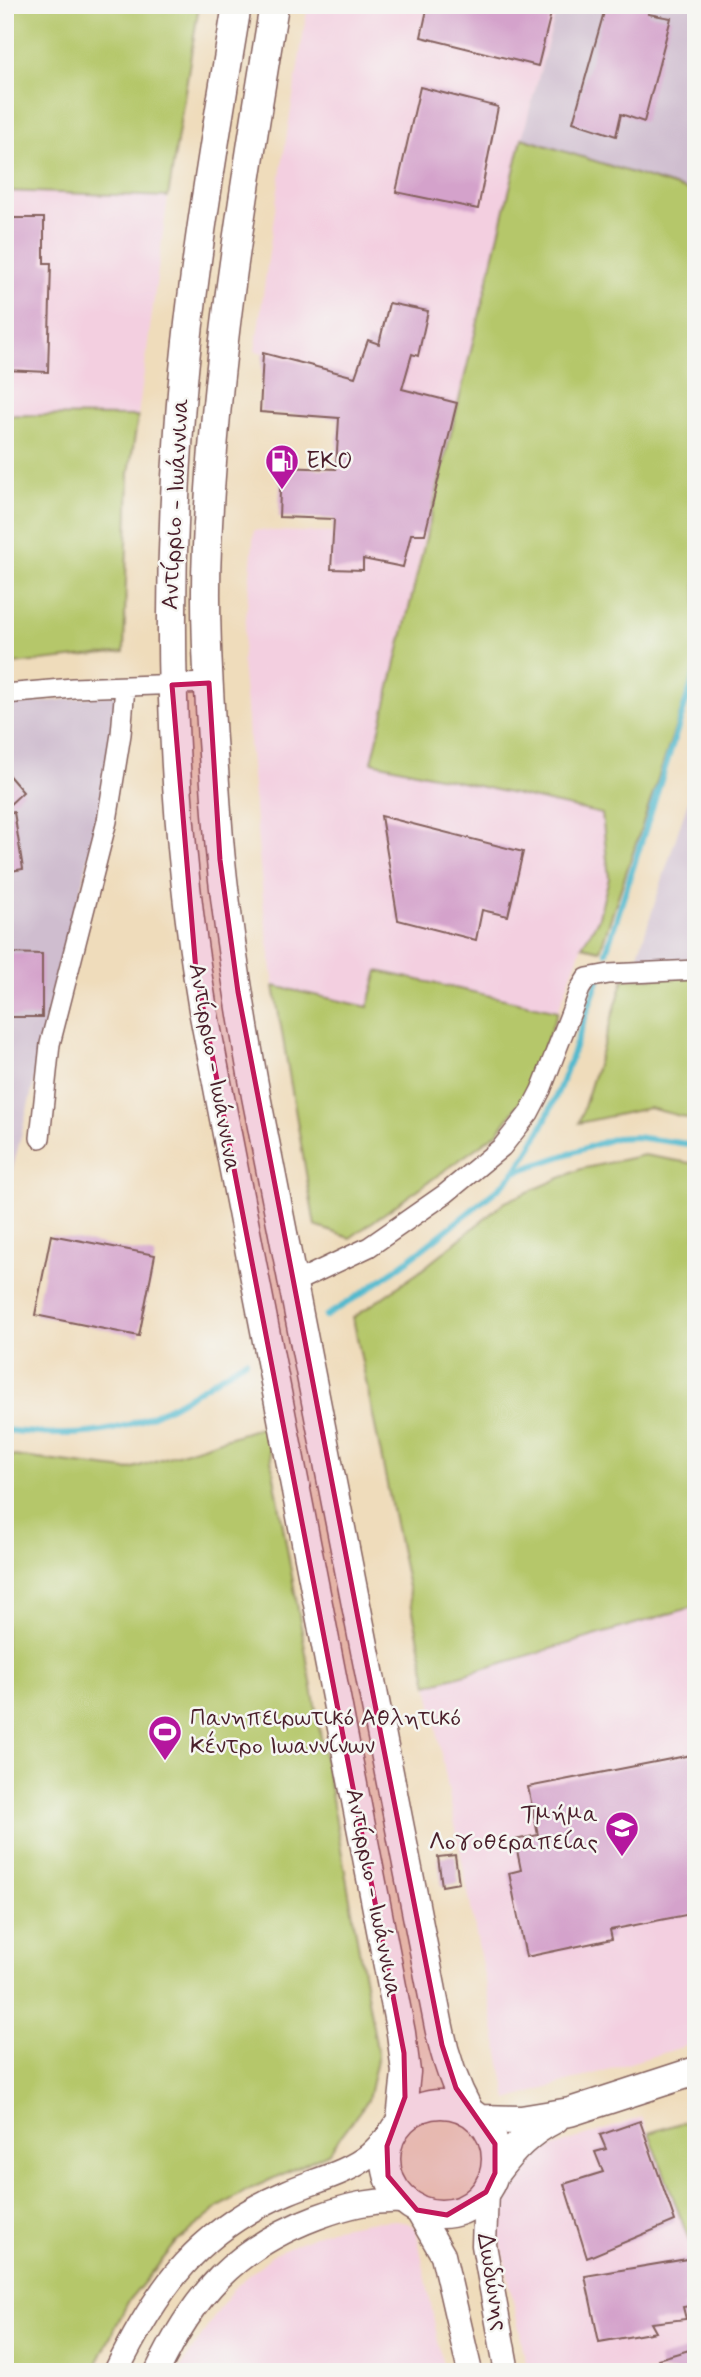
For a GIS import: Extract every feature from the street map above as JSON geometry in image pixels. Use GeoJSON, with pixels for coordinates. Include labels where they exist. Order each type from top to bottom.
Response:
{"type":"FeatureCollection","features":[{"type":"Feature","properties":{"kind":"highway","name":"Αντίρριο - Ιωάννινα"},"geometry":{"type":"LineString","coordinates":[[237,5],[200,245],[183,378],[172,559],[175,760],[196,971],[220,1108],[401,2033],[406,2072],[405,2098],[397,2126]]}},
{"type":"Feature","properties":{"kind":"highway","name":"Αντίρριο - Ιωάννινα"},"geometry":{"type":"LineString","coordinates":[[274,5],[241,210],[220,367],[207,550],[208,683],[220,859],[256,1096],[442,2045],[456,2088],[475,2115]]}},
{"type":"Feature","properties":{"kind":"highway"},"geometry":{"type":"LineString","coordinates":[[570,2112],[521,2120],[475,2115],[455,2105],[426,2105],[413,2111],[397,2126],[387,2146],[385,2161],[388,2176],[395,2190],[411,2206],[432,2214],[447,2215],[462,2211],[475,2203],[510,2152],[543,2125],[570,2112],[696,2071]]}},
{"type":"Feature","properties":{"kind":"highway"},"geometry":{"type":"LineString","coordinates":[[475,2115],[489,2131],[495,2144],[497,2159],[491,2183]]}},
{"type":"Feature","properties":{"kind":"main road"},"geometry":{"type":"LineString","coordinates":[[116,2372],[150,2308],[178,2270],[206,2240],[260,2205],[354,2165],[371,2154],[397,2126]]}},
{"type":"Feature","properties":{"kind":"main road","name":"Δωδώνης"},"geometry":{"type":"LineString","coordinates":[[491,2183],[484,2245],[507,2372]]}},
{"type":"Feature","properties":{"kind":"main road"},"geometry":{"type":"LineString","coordinates":[[157,2372],[186,2318],[203,2294],[249,2250],[281,2232],[344,2207],[365,2202],[411,2206]]}},
{"type":"Feature","properties":{"kind":"main road","name":"Δωδώνης"},"geometry":{"type":"LineString","coordinates":[[411,2206],[433,2233],[443,2255],[470,2372]]}},
{"type":"Feature","properties":{"kind":"street"},"geometry":{"type":"LineString","coordinates":[[5,694],[208,683]]}},
{"type":"Feature","properties":{"kind":"street"},"geometry":{"type":"LineString","coordinates":[[40,1138],[50,1044],[107,821],[121,734],[125,687]]}},
{"type":"Feature","properties":{"kind":"street"},"geometry":{"type":"LineString","coordinates":[[293,1283],[369,1247],[445,1194],[502,1147],[529,1113],[587,978],[609,974],[696,970]]}},
{"type":"Feature","properties":{"kind":"highlighted area"},"geometry":{"type":"Polygon","coordinates":[[[209,683],[220,860],[238,992],[358,1618],[442,2045],[456,2088],[495,2144],[495,2173],[486,2192],[447,2215],[417,2210],[388,2176],[387,2146],[405,2097],[404,2053],[196,971],[172,685],[209,683]]]}},
{"type":"Feature","properties":{"kind":"shaded area"},"geometry":{"type":"Polygon","coordinates":[[[308,5],[558,5],[522,138],[457,403],[255,351],[308,5]]]}},
{"type":"Feature","properties":{"kind":"shaded area"},"geometry":{"type":"Polygon","coordinates":[[[558,5],[696,5],[696,193],[522,138],[558,5]]]}},
{"type":"Feature","properties":{"kind":"shaded area"},"geometry":{"type":"Polygon","coordinates":[[[5,191],[168,197],[138,416],[5,415],[5,191]]]}},
{"type":"Feature","properties":{"kind":"shaded area"},"geometry":{"type":"Polygon","coordinates":[[[336,474],[364,534],[425,534],[372,762],[603,814],[609,878],[598,920],[582,946],[558,1011],[379,972],[368,1007],[274,986],[264,910],[242,663],[254,530],[333,533],[336,474]]]}},
{"type":"Feature","properties":{"kind":"shaded area"},"geometry":{"type":"Polygon","coordinates":[[[117,694],[111,766],[8,1189],[5,1190],[5,706],[117,694]]]}},
{"type":"Feature","properties":{"kind":"shaded area"},"geometry":{"type":"Polygon","coordinates":[[[696,776],[696,959],[636,961],[696,776]]]}},
{"type":"Feature","properties":{"kind":"shaded area"},"geometry":{"type":"Polygon","coordinates":[[[696,1606],[696,2043],[508,2100],[428,1685],[696,1606]]]}},
{"type":"Feature","properties":{"kind":"shaded area"},"geometry":{"type":"Polygon","coordinates":[[[642,2117],[696,2259],[696,2372],[528,2372],[492,2201],[502,2175],[521,2158],[642,2117]]]}},
{"type":"Feature","properties":{"kind":"shaded area"},"geometry":{"type":"Polygon","coordinates":[[[397,2220],[416,2228],[444,2372],[178,2372],[232,2290],[275,2253],[330,2229],[397,2220]]]}},
{"type":"Feature","properties":{"kind":"green space"},"geometry":{"type":"Polygon","coordinates":[[[5,5],[199,5],[168,197],[5,191],[5,5]]]}},
{"type":"Feature","properties":{"kind":"green space"},"geometry":{"type":"Polygon","coordinates":[[[522,138],[696,193],[696,666],[600,950],[582,946],[598,920],[609,878],[602,814],[372,762],[522,138]]]}},
{"type":"Feature","properties":{"kind":"green space"},"geometry":{"type":"Polygon","coordinates":[[[5,415],[138,416],[129,473],[124,652],[5,665],[5,415]]]}},
{"type":"Feature","properties":{"kind":"green space"},"geometry":{"type":"Polygon","coordinates":[[[378,971],[558,1011],[527,1092],[497,1133],[350,1238],[315,1226],[274,986],[368,1007],[378,971]]]}},
{"type":"Feature","properties":{"kind":"green space"},"geometry":{"type":"Polygon","coordinates":[[[696,976],[696,1120],[649,1108],[579,1123],[624,979],[696,976]]]}},
{"type":"Feature","properties":{"kind":"green space"},"geometry":{"type":"Polygon","coordinates":[[[644,1155],[696,1164],[696,1606],[428,1685],[353,1318],[419,1272],[505,1202],[581,1169],[644,1155]]]}},
{"type":"Feature","properties":{"kind":"green space","name":"Πανηπειρωτικό Αθλητικό Κέντρο Ιωαννίνων"},"geometry":{"type":"Polygon","coordinates":[[[265,1426],[378,2055],[368,2100],[328,2153],[246,2191],[218,2208],[177,2242],[128,2302],[93,2372],[5,2372],[5,1455],[127,1470],[265,1426]]]}},
{"type":"Feature","properties":{"kind":"green space"},"geometry":{"type":"Polygon","coordinates":[[[696,2118],[696,2259],[649,2133],[696,2118]]]}},
{"type":"Feature","properties":{"kind":"building"},"geometry":{"type":"Polygon","coordinates":[[[428,5],[553,5],[538,66],[421,37],[428,5]]]}},
{"type":"Feature","properties":{"kind":"building"},"geometry":{"type":"Polygon","coordinates":[[[606,5],[650,5],[648,14],[671,18],[644,122],[621,114],[616,136],[573,122],[606,5]]]}},
{"type":"Feature","properties":{"kind":"building"},"geometry":{"type":"Polygon","coordinates":[[[420,87],[498,107],[478,209],[396,192],[420,87]]]}},
{"type":"Feature","properties":{"kind":"building"},"geometry":{"type":"Polygon","coordinates":[[[5,218],[44,218],[44,263],[51,263],[48,372],[5,370],[5,218]]]}},
{"type":"Feature","properties":{"kind":"building"},"geometry":{"type":"Polygon","coordinates":[[[389,303],[428,311],[418,356],[412,354],[402,389],[457,403],[425,534],[411,534],[403,567],[363,559],[363,570],[331,569],[334,519],[279,517],[281,467],[336,469],[339,418],[260,412],[263,353],[355,377],[368,340],[379,344],[389,303]]]}},
{"type":"Feature","properties":{"kind":"building"},"geometry":{"type":"Polygon","coordinates":[[[5,771],[23,792],[5,809],[5,771]]]}},
{"type":"Feature","properties":{"kind":"building"},"geometry":{"type":"Polygon","coordinates":[[[14,812],[23,869],[5,872],[5,813],[14,812]]]}},
{"type":"Feature","properties":{"kind":"building"},"geometry":{"type":"Polygon","coordinates":[[[381,816],[523,852],[508,916],[482,910],[476,940],[398,920],[381,816]]]}},
{"type":"Feature","properties":{"kind":"building"},"geometry":{"type":"Polygon","coordinates":[[[5,953],[42,954],[42,1017],[5,1017],[5,953]]]}},
{"type":"Feature","properties":{"kind":"building"},"geometry":{"type":"Polygon","coordinates":[[[51,1235],[155,1255],[139,1336],[35,1315],[51,1235]]]}},
{"type":"Feature","properties":{"kind":"building"},"geometry":{"type":"Polygon","coordinates":[[[696,1754],[696,1913],[610,1930],[612,1939],[526,1957],[509,1873],[521,1870],[515,1840],[538,1835],[528,1787],[696,1754]]]}},
{"type":"Feature","properties":{"kind":"building"},"geometry":{"type":"Polygon","coordinates":[[[455,1855],[459,1883],[442,1886],[438,1857],[455,1855]]]}},
{"type":"Feature","properties":{"kind":"building"},"geometry":{"type":"Polygon","coordinates":[[[640,2121],[675,2221],[587,2258],[564,2184],[603,2172],[595,2152],[606,2149],[600,2135],[640,2121]]]}},
{"type":"Feature","properties":{"kind":"building"},"geometry":{"type":"Polygon","coordinates":[[[687,2259],[696,2293],[696,2305],[683,2307],[686,2319],[651,2323],[656,2332],[599,2342],[585,2276],[687,2259]]]}},
{"type":"Feature","properties":{"kind":"building"},"geometry":{"type":"Polygon","coordinates":[[[696,2348],[696,2372],[662,2372],[658,2359],[696,2348]]]}},
{"type":"Feature","properties":{"kind":"waterway"},"geometry":{"type":"LineString","coordinates":[[606,952],[696,671]]}},
{"type":"Feature","properties":{"kind":"waterway"},"geometry":{"type":"LineString","coordinates":[[326,1316],[399,1267],[494,1192],[517,1169],[554,1101],[599,978]]}},
{"type":"Feature","properties":{"kind":"waterway"},"geometry":{"type":"LineString","coordinates":[[515,1172],[615,1138],[635,1137],[696,1145]]}},
{"type":"Feature","properties":{"kind":"waterway"},"geometry":{"type":"LineString","coordinates":[[5,1430],[73,1434],[100,1432],[131,1424],[182,1400],[246,1360]]}},
{"type":"Feature","properties":{"kind":"place","name":"EKO"},"geometry":{"type":"Point","coordinates":[282,491]}},
{"type":"Feature","properties":{"kind":"place","name":"Πανηπειρωτικό Αθλητικό Κέντρο Ιωαννίνων"},"geometry":{"type":"Point","coordinates":[165,1762]}},
{"type":"Feature","properties":{"kind":"place","name":"Τμήμα Λογοθεραπείας"},"geometry":{"type":"Point","coordinates":[622,1858]}}]}
